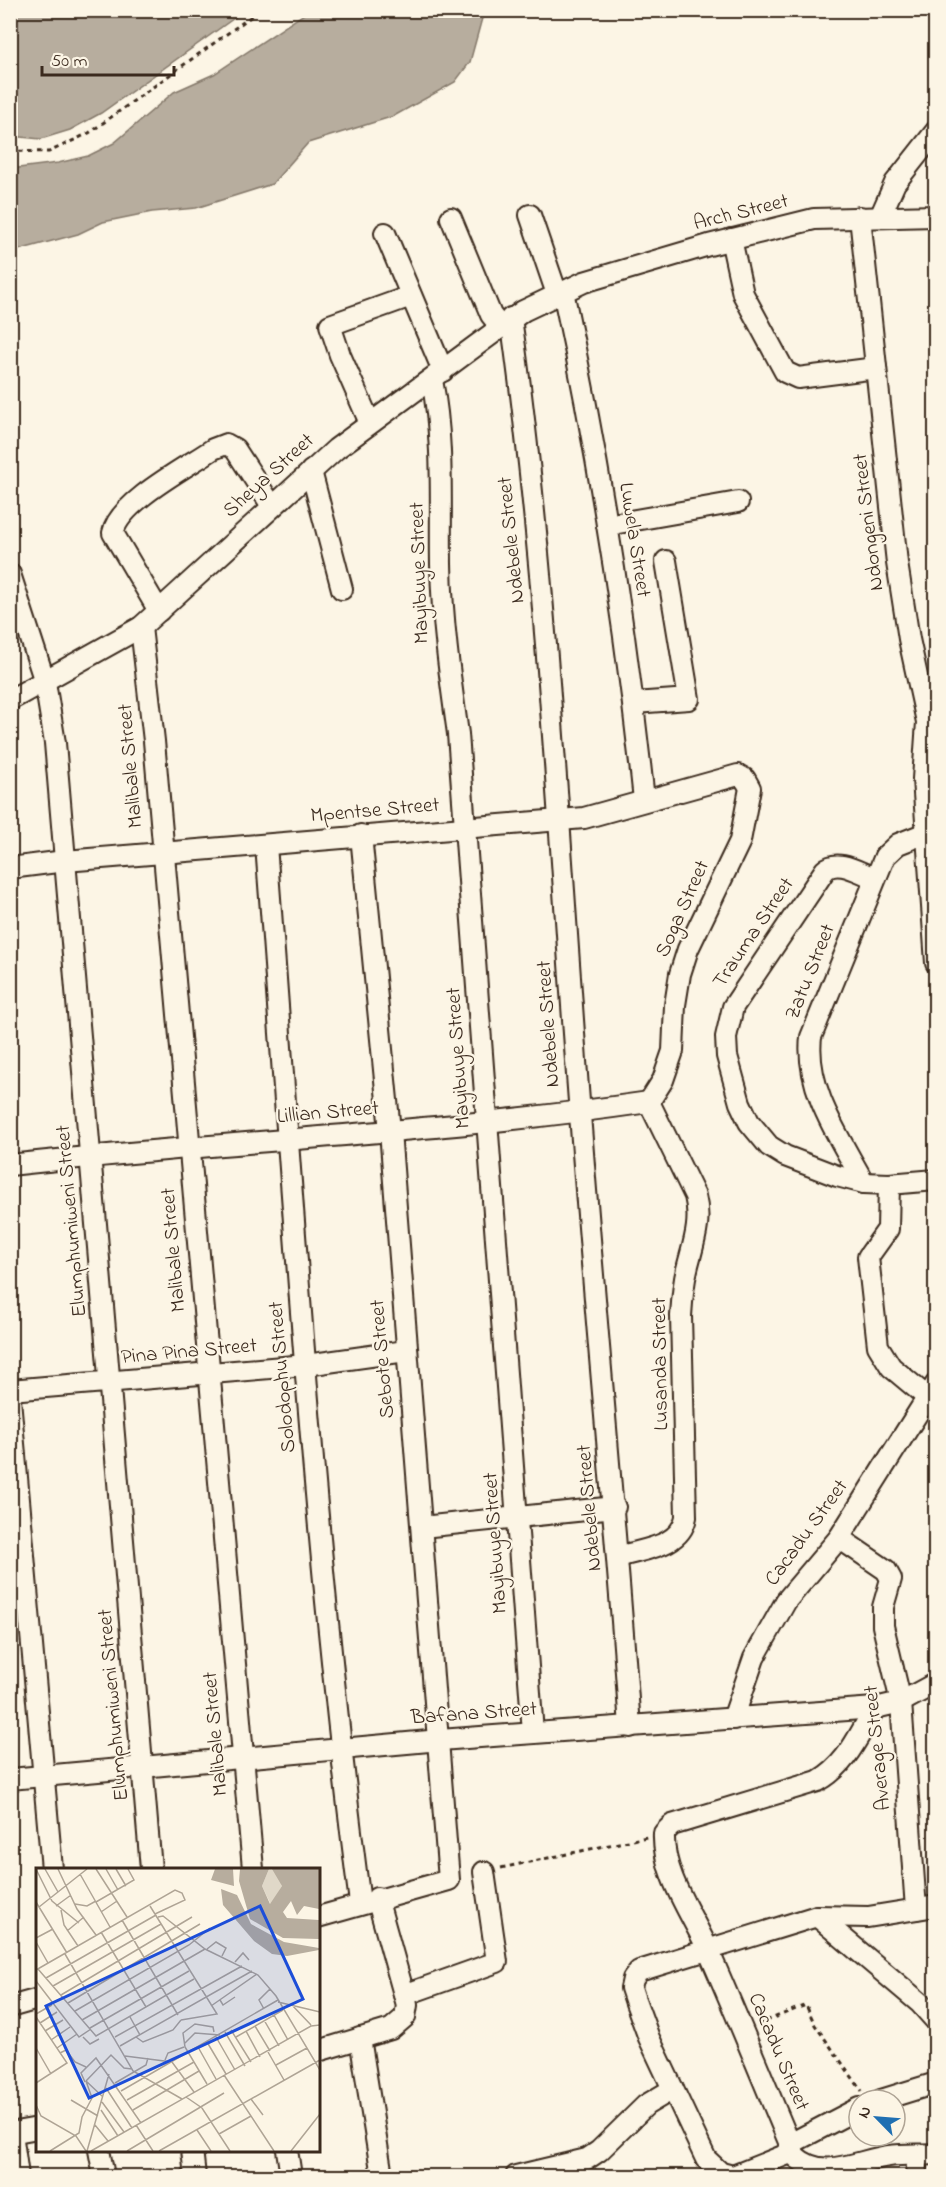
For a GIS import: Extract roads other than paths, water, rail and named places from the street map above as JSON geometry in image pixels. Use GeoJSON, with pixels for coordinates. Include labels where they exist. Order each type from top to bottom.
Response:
{"type":"FeatureCollection","features":[{"type":"Feature","properties":{"kind":"street"},"geometry":{"type":"LineString","coordinates":[[880,217],[895,183],[936,131]]}},
{"type":"Feature","properties":{"kind":"street","name":"Luwela Street"},"geometry":{"type":"LineString","coordinates":[[530,215],[560,293],[585,390],[608,525],[634,703],[644,800]]}},
{"type":"Feature","properties":{"kind":"street","name":"Arch Street"},"geometry":{"type":"LineString","coordinates":[[560,293],[678,253],[814,219],[936,216]]}},
{"type":"Feature","properties":{"kind":"street","name":"Ndongeni Street"},"geometry":{"type":"LineString","coordinates":[[860,217],[897,563],[909,639],[931,721],[926,833],[932,874],[936,963]]}},
{"type":"Feature","properties":{"kind":"street"},"geometry":{"type":"LineString","coordinates":[[451,218],[491,315],[506,322]]}},
{"type":"Feature","properties":{"kind":"street","name":"Mayibuye Street"},"geometry":{"type":"LineString","coordinates":[[385,233],[411,296],[437,376],[441,429],[441,566],[446,646],[458,734],[466,827],[519,1515],[533,1733]]}},
{"type":"Feature","properties":{"kind":"street"},"geometry":{"type":"LineString","coordinates":[[731,239],[743,294],[785,372],[798,378],[876,368]]}},
{"type":"Feature","properties":{"kind":"street","name":"Sheya Street"},"geometry":{"type":"LineString","coordinates":[[10,700],[141,627],[311,471],[370,423],[437,376],[506,322],[560,293]]}},
{"type":"Feature","properties":{"kind":"street"},"geometry":{"type":"LineString","coordinates":[[370,423],[340,355],[330,325],[411,296]]}},
{"type":"Feature","properties":{"kind":"street","name":"Ndebele Street"},"geometry":{"type":"LineString","coordinates":[[506,322],[550,676],[579,1112],[615,1507],[630,1727]]}},
{"type":"Feature","properties":{"kind":"street"},"geometry":{"type":"LineString","coordinates":[[159,611],[113,533],[116,521],[131,505],[213,449],[226,444],[235,448],[272,506]]}},
{"type":"Feature","properties":{"kind":"street"},"geometry":{"type":"LineString","coordinates":[[311,471],[342,589]]}},
{"type":"Feature","properties":{"kind":"street"},"geometry":{"type":"LineString","coordinates":[[608,525],[738,502]]}},
{"type":"Feature","properties":{"kind":"street"},"geometry":{"type":"LineString","coordinates":[[634,703],[689,699],[666,561]]}},
{"type":"Feature","properties":{"kind":"street","name":"Elumphumiweni Street"},"geometry":{"type":"LineString","coordinates":[[10,574],[45,682],[55,743],[151,1868]]}},
{"type":"Feature","properties":{"kind":"street","name":"Malibale Street"},"geometry":{"type":"LineString","coordinates":[[141,627],[253,1868]]}},
{"type":"Feature","properties":{"kind":"street","name":"Mpentse Street"},"geometry":{"type":"LineString","coordinates":[[10,868],[65,861],[593,816],[738,775]]}},
{"type":"Feature","properties":{"kind":"street","name":"Soga Street"},"geometry":{"type":"LineString","coordinates":[[649,1102],[663,1080],[673,1051],[675,1005],[684,963],[740,841],[750,788],[745,779],[738,775]]}},
{"type":"Feature","properties":{"kind":"street","name":"Zatu Street"},"geometry":{"type":"LineString","coordinates":[[864,1183],[822,1105],[811,1068],[810,1050],[816,1024],[885,856],[891,849],[926,833]]}},
{"type":"Feature","properties":{"kind":"street","name":"Sebote Street"},"geometry":{"type":"LineString","coordinates":[[361,835],[390,1131],[406,1351],[440,1740],[449,1880],[369,1901]]}},
{"type":"Feature","properties":{"kind":"street","name":"Solodophu Street"},"geometry":{"type":"LineString","coordinates":[[266,844],[306,1365],[340,1749],[369,1901],[407,2005],[403,2021],[391,2029],[360,2038]]}},
{"type":"Feature","properties":{"kind":"street","name":"Trauma Street"},"geometry":{"type":"LineString","coordinates":[[875,878],[839,865],[830,866],[825,870],[740,995],[728,1022],[727,1056],[740,1103],[758,1135],[785,1156],[837,1176],[864,1183],[890,1184],[936,1180]]}},
{"type":"Feature","properties":{"kind":"street","name":"Lillian Street"},"geometry":{"type":"LineString","coordinates":[[10,1165],[188,1147],[288,1141],[390,1131],[579,1112],[649,1102]]}},
{"type":"Feature","properties":{"kind":"street","name":"Lusanda Street"},"geometry":{"type":"LineString","coordinates":[[618,1557],[674,1539],[683,1529],[686,1517],[681,1316],[683,1290],[698,1230],[699,1210],[695,1196],[649,1102]]}},
{"type":"Feature","properties":{"kind":"street"},"geometry":{"type":"LineString","coordinates":[[890,1184],[888,1229],[868,1257],[878,1346],[891,1367],[931,1391]]}},
{"type":"Feature","properties":{"kind":"street","name":"Pina Pina Street"},"geometry":{"type":"LineString","coordinates":[[10,1390],[306,1365],[406,1351]]}},
{"type":"Feature","properties":{"kind":"street","name":"Cacadu Street"},"geometry":{"type":"LineString","coordinates":[[733,1719],[754,1658],[786,1601],[839,1538],[931,1391]]}},
{"type":"Feature","properties":{"kind":"street"},"geometry":{"type":"LineString","coordinates":[[10,1399],[52,1868]]}},
{"type":"Feature","properties":{"kind":"street"},"geometry":{"type":"LineString","coordinates":[[422,1527],[519,1515],[615,1507]]}},
{"type":"Feature","properties":{"kind":"street","name":"Average Street"},"geometry":{"type":"LineString","coordinates":[[839,1538],[889,1574],[883,1607],[884,1626],[901,1702],[916,1909]]}},
{"type":"Feature","properties":{"kind":"street","name":"Bafana Street"},"geometry":{"type":"LineString","coordinates":[[10,1779],[440,1740],[875,1708],[901,1702],[936,1683]]}},
{"type":"Feature","properties":{"kind":"street","name":"Cacadu Street"},"geometry":{"type":"LineString","coordinates":[[792,2148],[709,1950],[675,1884],[666,1852],[664,1833],[672,1825],[818,1781],[830,1774],[844,1761],[875,1708]]}},
{"type":"Feature","properties":{"kind":"street"},"geometry":{"type":"LineString","coordinates":[[404,1995],[497,1962],[484,1872]]}},
{"type":"Feature","properties":{"kind":"street"},"geometry":{"type":"LineString","coordinates":[[320,1916],[369,1901]]}},
{"type":"Feature","properties":{"kind":"street"},"geometry":{"type":"LineString","coordinates":[[847,2115],[792,2148],[733,2176],[721,2173],[706,2159],[649,2038],[631,1988],[633,1979],[647,1966],[709,1950],[817,1916],[832,1914],[868,1917],[936,1906]]}},
{"type":"Feature","properties":{"kind":"street"},"geometry":{"type":"LineString","coordinates":[[817,1916],[928,2002],[936,2021]]}},
{"type":"Feature","properties":{"kind":"street"},"geometry":{"type":"LineString","coordinates":[[10,2007],[36,2000]]}},
{"type":"Feature","properties":{"kind":"street"},"geometry":{"type":"LineString","coordinates":[[320,2050],[360,2038],[382,2176]]}},
{"type":"Feature","properties":{"kind":"street"},"geometry":{"type":"LineString","coordinates":[[907,2092],[936,2083]]}},
{"type":"Feature","properties":{"kind":"street"},"geometry":{"type":"LineString","coordinates":[[516,2176],[574,2165],[587,2159],[599,2151],[646,2105],[673,2089]]}},
{"type":"Feature","properties":{"kind":"street"},"geometry":{"type":"LineString","coordinates":[[18,2176],[11,2133],[36,2128]]}},
{"type":"Feature","properties":{"kind":"street"},"geometry":{"type":"LineString","coordinates":[[792,2148],[802,2163],[825,2169],[888,2156],[927,2154],[916,2176]]}},
{"type":"Feature","properties":{"kind":"street"},"geometry":{"type":"LineString","coordinates":[[99,2151],[104,2176]]}},
{"type":"Feature","properties":{"kind":"street"},"geometry":{"type":"LineString","coordinates":[[192,2151],[195,2176]]}},
{"type":"Feature","properties":{"kind":"street"},"geometry":{"type":"LineString","coordinates":[[288,2151],[291,2176]]}}]}
